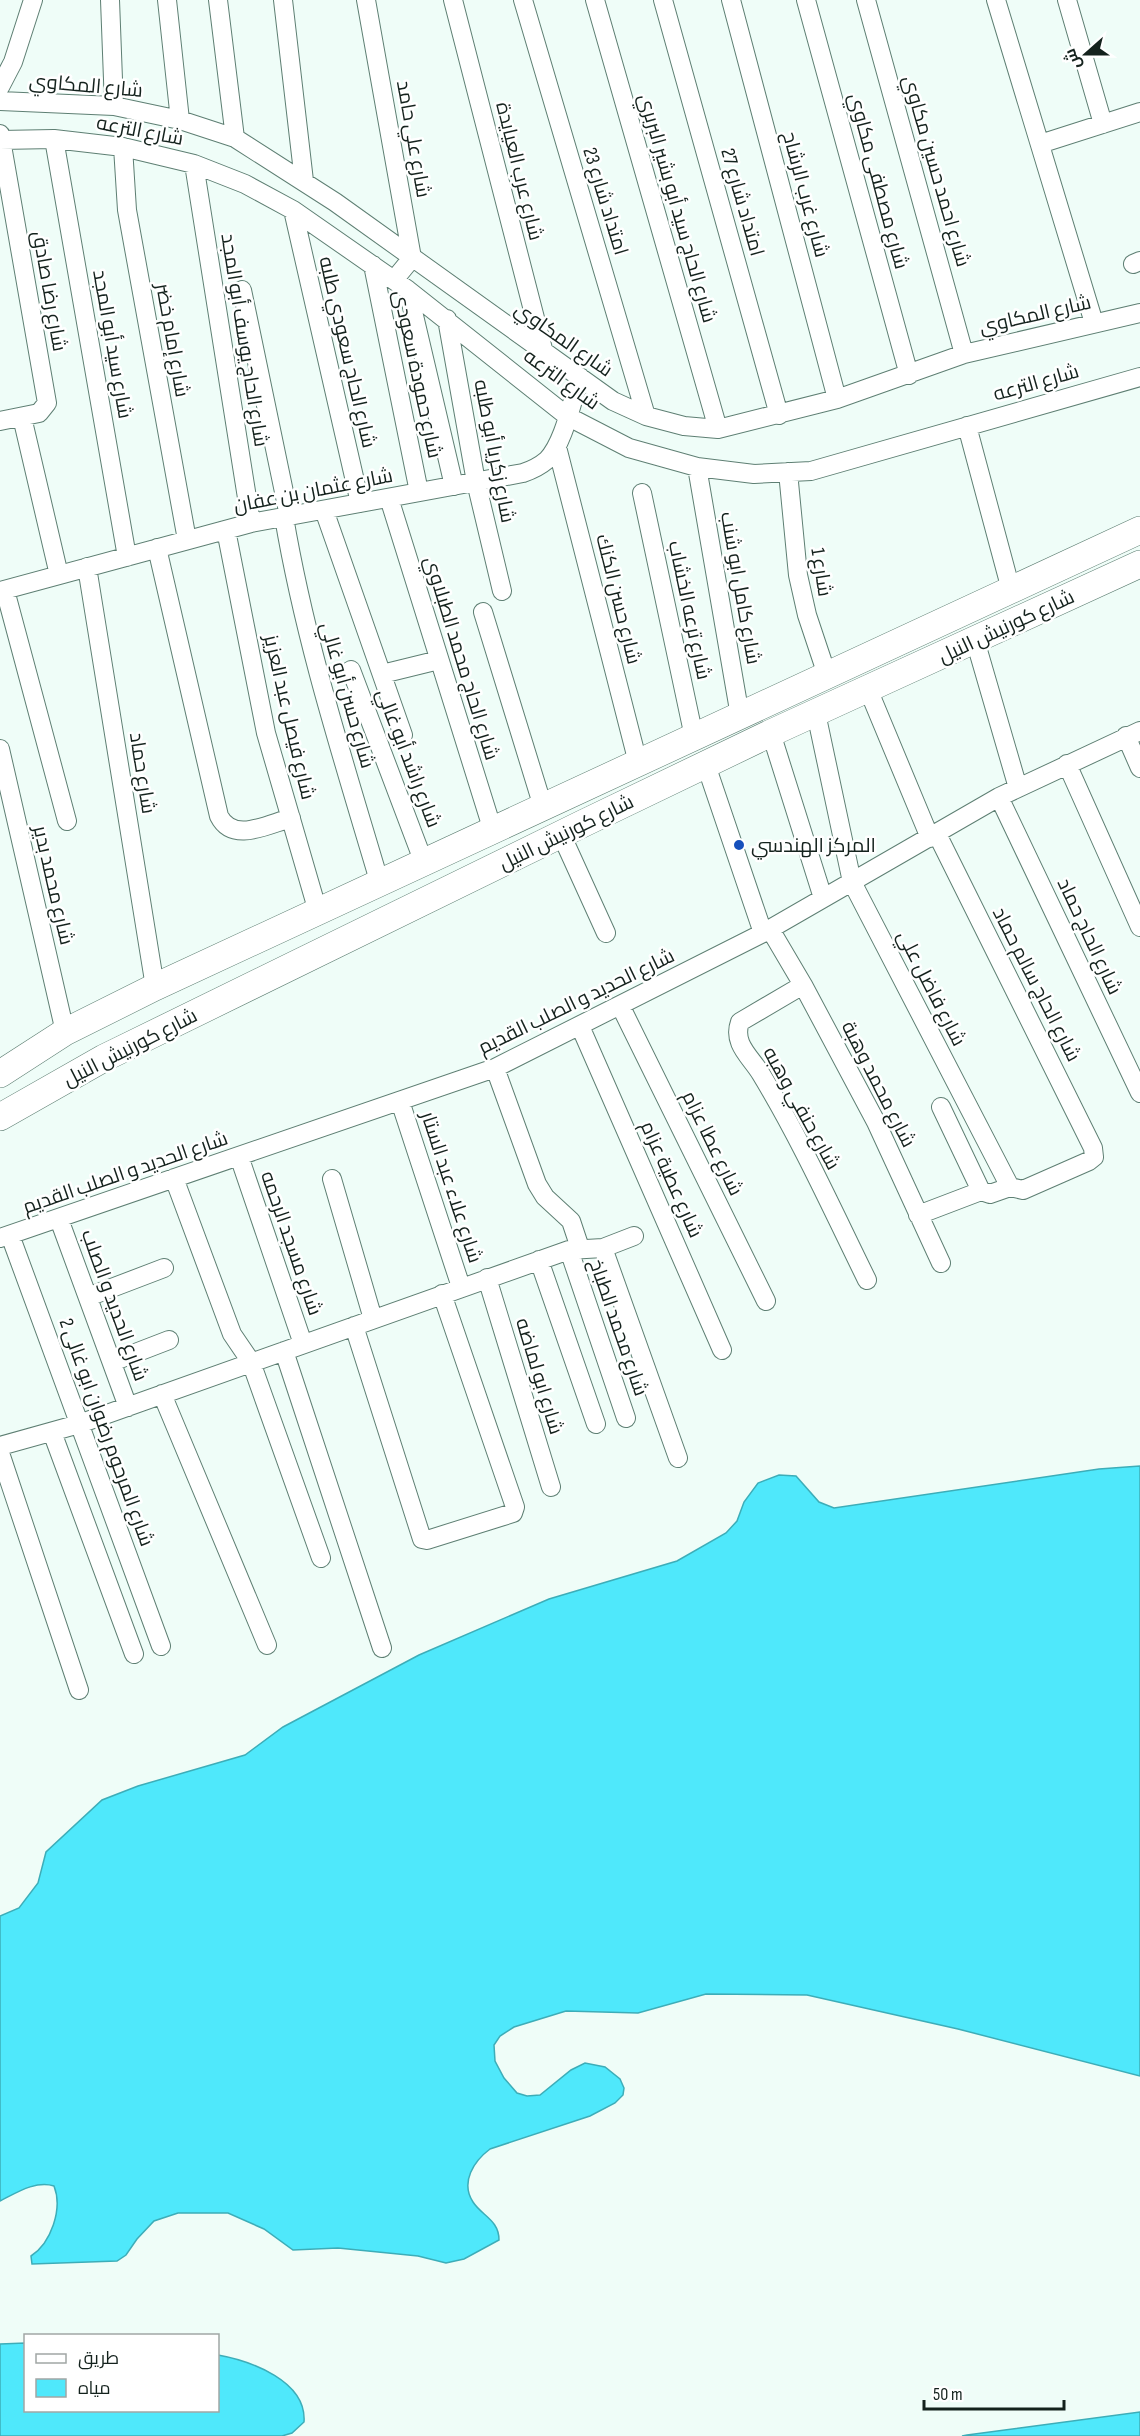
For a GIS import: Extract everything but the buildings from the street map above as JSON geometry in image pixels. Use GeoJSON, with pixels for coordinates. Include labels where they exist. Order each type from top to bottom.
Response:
{"type":"FeatureCollection","features":[{"type":"Feature","properties":{"kind":"highway","name":"شارع كورنيش النيل"},"geometry":{"type":"LineString","coordinates":[[0,1074],[65,1032],[155,987],[1140,530]]}},
{"type":"Feature","properties":{"kind":"highway","name":"شارع كورنيش النيل"},"geometry":{"type":"LineString","coordinates":[[0,1117],[104,1058],[572,829],[816,713],[1140,564]]}},
{"type":"Feature","properties":{"kind":"highway"},"geometry":{"type":"LineString","coordinates":[[569,795],[572,829]]}},
{"type":"Feature","properties":{"kind":"street"},"geometry":{"type":"LineString","coordinates":[[0,87],[16,52],[33,0]]}},
{"type":"Feature","properties":{"kind":"street"},"geometry":{"type":"LineString","coordinates":[[110,0],[114,106]]}},
{"type":"Feature","properties":{"kind":"street"},"geometry":{"type":"LineString","coordinates":[[168,0],[180,120]]}},
{"type":"Feature","properties":{"kind":"street"},"geometry":{"type":"LineString","coordinates":[[218,0],[235,138]]}},
{"type":"Feature","properties":{"kind":"street"},"geometry":{"type":"LineString","coordinates":[[283,0],[304,181]]}},
{"type":"Feature","properties":{"kind":"street","name":"شارع علي حامد"},"geometry":{"type":"LineString","coordinates":[[366,0],[412,258]]}},
{"type":"Feature","properties":{"kind":"street","name":"شارع عرب العيايدة"},"geometry":{"type":"LineString","coordinates":[[453,0],[544,353]]}},
{"type":"Feature","properties":{"kind":"street","name":"امتداد شارع 23"},"geometry":{"type":"LineString","coordinates":[[523,0],[646,416]]}},
{"type":"Feature","properties":{"kind":"street","name":"شارع الحاج سيد أبو بشير البربري"},"geometry":{"type":"LineString","coordinates":[[595,0],[718,429]]}},
{"type":"Feature","properties":{"kind":"street","name":"امتداد شارع 27"},"geometry":{"type":"LineString","coordinates":[[663,0],[779,415]]}},
{"type":"Feature","properties":{"kind":"street","name":"شارع غرب الرشاح"},"geometry":{"type":"LineString","coordinates":[[731,0],[837,399]]}},
{"type":"Feature","properties":{"kind":"street","name":"شارع مصطفى مكاوي"},"geometry":{"type":"LineString","coordinates":[[806,0],[909,375]]}},
{"type":"Feature","properties":{"kind":"street","name":"شارع احمد حسين مكاوي"},"geometry":{"type":"LineString","coordinates":[[866,0],[964,354]]}},
{"type":"Feature","properties":{"kind":"street"},"geometry":{"type":"LineString","coordinates":[[996,0],[1094,323]]}},
{"type":"Feature","properties":{"kind":"street"},"geometry":{"type":"LineString","coordinates":[[1067,0],[1103,124]]}},
{"type":"Feature","properties":{"kind":"street","name":"شارع المكاوي"},"geometry":{"type":"LineString","coordinates":[[0,101],[114,106],[180,120],[235,138],[335,202],[613,401],[646,416],[684,426],[718,429],[779,415],[837,399],[964,354],[1140,313]]}},
{"type":"Feature","properties":{"kind":"street"},"geometry":{"type":"LineString","coordinates":[[1040,144],[1140,111]]}},
{"type":"Feature","properties":{"kind":"street","name":"شارع الترعه"},"geometry":{"type":"LineString","coordinates":[[0,138],[54,139],[123,147],[194,164],[245,184],[318,226],[401,285],[447,319],[567,416],[629,448],[698,467],[754,474],[811,471],[1140,377]]}},
{"type":"Feature","properties":{"kind":"street","name":"شارع رضا صادق"},"geometry":{"type":"LineString","coordinates":[[0,138],[46,398],[45,407],[39,413],[0,421]]}},
{"type":"Feature","properties":{"kind":"street","name":"شارع سيد أبو المجد"},"geometry":{"type":"LineString","coordinates":[[54,139],[127,557]]}},
{"type":"Feature","properties":{"kind":"street","name":"شارع إمام خضر"},"geometry":{"type":"LineString","coordinates":[[123,147],[127,210],[187,540]]}},
{"type":"Feature","properties":{"kind":"street","name":"شارع الحاج يوسف أبو المجد"},"geometry":{"type":"LineString","coordinates":[[194,164],[251,523]]}},
{"type":"Feature","properties":{"kind":"street"},"geometry":{"type":"LineString","coordinates":[[318,226],[335,202]]}},
{"type":"Feature","properties":{"kind":"street","name":"شارع الحاج سعودي طلبه"},"geometry":{"type":"LineString","coordinates":[[293,210],[360,503]]}},
{"type":"Feature","properties":{"kind":"street"},"geometry":{"type":"LineString","coordinates":[[412,258],[401,285],[454,486]]}},
{"type":"Feature","properties":{"kind":"street","name":"شارع حمودة سعودى"},"geometry":{"type":"LineString","coordinates":[[373,265],[419,492]]}},
{"type":"Feature","properties":{"kind":"street","name":"شارع حسن أبو غالي"},"geometry":{"type":"LineString","coordinates":[[242,290],[287,516],[294,575],[313,660],[380,884]]}},
{"type":"Feature","properties":{"kind":"street","name":"شارع زكريا أبو طلبه"},"geometry":{"type":"LineString","coordinates":[[447,319],[476,482],[501,591]]}},
{"type":"Feature","properties":{"kind":"street","name":"شارع عثمان بن عفان"},"geometry":{"type":"LineString","coordinates":[[2,590],[251,523],[523,473],[538,468],[556,447],[580,377]]}},
{"type":"Feature","properties":{"kind":"street"},"geometry":{"type":"LineString","coordinates":[[22,417],[59,575]]}},
{"type":"Feature","properties":{"kind":"street"},"geometry":{"type":"LineString","coordinates":[[967,426],[1011,590]]}},
{"type":"Feature","properties":{"kind":"street","name":"شارع حسن الكنك"},"geometry":{"type":"LineString","coordinates":[[556,447],[638,763]]}},
{"type":"Feature","properties":{"kind":"street","name":"شارع كامل ابو شنب"},"geometry":{"type":"LineString","coordinates":[[698,467],[740,716]]}},
{"type":"Feature","properties":{"kind":"street","name":"شارع 1"},"geometry":{"type":"LineString","coordinates":[[788,472],[798,575],[807,615],[827,675]]}},
{"type":"Feature","properties":{"kind":"street","name":"شارع ترعه الخشاب"},"geometry":{"type":"LineString","coordinates":[[642,493],[694,737]]}},
{"type":"Feature","properties":{"kind":"street","name":"شارع الحاج محمد الطبلاوي"},"geometry":{"type":"LineString","coordinates":[[389,498],[493,831]]}},
{"type":"Feature","properties":{"kind":"street"},"geometry":{"type":"LineString","coordinates":[[324,510],[403,735]]}},
{"type":"Feature","properties":{"kind":"street","name":"شارع فيصل عبد العزيز"},"geometry":{"type":"LineString","coordinates":[[226,530],[266,733],[318,912]]}},
{"type":"Feature","properties":{"kind":"street"},"geometry":{"type":"LineString","coordinates":[[157,548],[219,816],[226,827],[238,832],[291,818]]}},
{"type":"Feature","properties":{"kind":"street","name":"شارع حماد"},"geometry":{"type":"LineString","coordinates":[[87,567],[155,987]]}},
{"type":"Feature","properties":{"kind":"street"},"geometry":{"type":"LineString","coordinates":[[2,590],[67,821]]}},
{"type":"Feature","properties":{"kind":"street"},"geometry":{"type":"LineString","coordinates":[[483,612],[543,807]]}},
{"type":"Feature","properties":{"kind":"street"},"geometry":{"type":"LineString","coordinates":[[975,640],[1018,788]]}},
{"type":"Feature","properties":{"kind":"street"},"geometry":{"type":"LineString","coordinates":[[382,674],[439,660]]}},
{"type":"Feature","properties":{"kind":"street","name":"شارع راشد أبو غالي"},"geometry":{"type":"LineString","coordinates":[[351,670],[424,863]]}},
{"type":"Feature","properties":{"kind":"street","name":"شارع الحاج سالم حماد"},"geometry":{"type":"LineString","coordinates":[[868,689],[933,836],[1091,1142],[1094,1157],[1089,1161],[1023,1190],[1010,1186]]}},
{"type":"Feature","properties":{"kind":"street","name":"شارع فاضل علي"},"geometry":{"type":"LineString","coordinates":[[816,713],[852,882],[1010,1186]]}},
{"type":"Feature","properties":{"kind":"street"},"geometry":{"type":"LineString","coordinates":[[771,734],[823,898]]}},
{"type":"Feature","properties":{"kind":"street"},"geometry":{"type":"LineString","coordinates":[[1133,734],[1140,768]]}},
{"type":"Feature","properties":{"kind":"street","name":"شارع الحديد و الصلب القديم"},"geometry":{"type":"LineString","coordinates":[[5,1236],[495,1068],[766,931],[999,797],[1133,734]]}},
{"type":"Feature","properties":{"kind":"street","name":"شارع محمد بدير"},"geometry":{"type":"LineString","coordinates":[[0,749],[7,809],[65,1032]]}},
{"type":"Feature","properties":{"kind":"street"},"geometry":{"type":"LineString","coordinates":[[1067,764],[1140,927]]}},
{"type":"Feature","properties":{"kind":"street","name":"شارع محمد وهبة"},"geometry":{"type":"LineString","coordinates":[[706,765],[766,931],[803,985],[876,1122],[940,1263]]}},
{"type":"Feature","properties":{"kind":"street","name":"شارع الحاج حماد"},"geometry":{"type":"LineString","coordinates":[[999,797],[1140,1093]]}},
{"type":"Feature","properties":{"kind":"street"},"geometry":{"type":"LineString","coordinates":[[572,829],[606,933]]}},
{"type":"Feature","properties":{"kind":"street","name":"شارع حنفي وهبه"},"geometry":{"type":"LineString","coordinates":[[803,985],[740,1022],[737,1037],[778,1102],[867,1280]]}},
{"type":"Feature","properties":{"kind":"street","name":"شارع عطا عزام"},"geometry":{"type":"LineString","coordinates":[[620,1005],[766,1301]]}},
{"type":"Feature","properties":{"kind":"street","name":"شارع عطية عزام"},"geometry":{"type":"LineString","coordinates":[[580,1026],[722,1350]]}},
{"type":"Feature","properties":{"kind":"street","name":"شارع محمد الطباخ"},"geometry":{"type":"LineString","coordinates":[[495,1068],[537,1184],[545,1197],[571,1221],[574,1249],[626,1418]]}},
{"type":"Feature","properties":{"kind":"street","name":"شارع علاء عبد الستار"},"geometry":{"type":"LineString","coordinates":[[400,1101],[461,1287]]}},
{"type":"Feature","properties":{"kind":"street"},"geometry":{"type":"LineString","coordinates":[[941,1107],[981,1191]]}},
{"type":"Feature","properties":{"kind":"street","name":"شارع مسجد الرحمه"},"geometry":{"type":"LineString","coordinates":[[239,1156],[303,1344]]}},
{"type":"Feature","properties":{"kind":"street"},"geometry":{"type":"LineString","coordinates":[[174,1178],[232,1334],[251,1362],[321,1558]]}},
{"type":"Feature","properties":{"kind":"street"},"geometry":{"type":"LineString","coordinates":[[332,1179],[373,1319]]}},
{"type":"Feature","properties":{"kind":"street"},"geometry":{"type":"LineString","coordinates":[[918,1215],[981,1191],[990,1194],[1010,1186]]}},
{"type":"Feature","properties":{"kind":"street","name":"شارع الحديد و الصلب"},"geometry":{"type":"LineString","coordinates":[[59,1219],[128,1407]]}},
{"type":"Feature","properties":{"kind":"street","name":"شارع المرحوم رضوان ابو غالى 2"},"geometry":{"type":"LineString","coordinates":[[5,1236],[79,1424],[161,1646]]}},
{"type":"Feature","properties":{"kind":"street"},"geometry":{"type":"LineString","coordinates":[[0,1446],[79,1424],[539,1260],[574,1249],[603,1248],[634,1236]]}},
{"type":"Feature","properties":{"kind":"street"},"geometry":{"type":"LineString","coordinates":[[603,1248],[678,1458]]}},
{"type":"Feature","properties":{"kind":"street"},"geometry":{"type":"LineString","coordinates":[[539,1260],[596,1424]]}},
{"type":"Feature","properties":{"kind":"street"},"geometry":{"type":"LineString","coordinates":[[88,1297],[164,1268]]}},
{"type":"Feature","properties":{"kind":"street","name":"شارع ابو لماضه"},"geometry":{"type":"LineString","coordinates":[[487,1278],[551,1487]]}},
{"type":"Feature","properties":{"kind":"street"},"geometry":{"type":"LineString","coordinates":[[354,1326],[423,1539],[427,1540],[513,1513],[515,1507],[442,1294]]}},
{"type":"Feature","properties":{"kind":"street"},"geometry":{"type":"LineString","coordinates":[[112,1362],[169,1340]]}},
{"type":"Feature","properties":{"kind":"street"},"geometry":{"type":"LineString","coordinates":[[284,1351],[382,1648]]}},
{"type":"Feature","properties":{"kind":"street"},"geometry":{"type":"LineString","coordinates":[[162,1394],[267,1645]]}},
{"type":"Feature","properties":{"kind":"street"},"geometry":{"type":"LineString","coordinates":[[52,1432],[134,1654]]}},
{"type":"Feature","properties":{"kind":"street"},"geometry":{"type":"LineString","coordinates":[[0,1453],[79,1690]]}},
{"type":"Feature","properties":{"kind":"water"},"geometry":{"type":"Polygon","coordinates":[[[1140,1466],[1140,2076],[958,2029],[807,1995],[706,1994],[638,2013],[566,2011],[514,2027],[500,2036],[494,2045],[495,2061],[504,2078],[517,2093],[527,2096],[540,2095],[571,2070],[585,2063],[605,2067],[620,2079],[624,2088],[623,2095],[615,2103],[590,2116],[490,2149],[484,2154],[474,2166],[468,2180],[469,2194],[477,2207],[493,2223],[499,2240],[464,2259],[446,2263],[418,2256],[338,2248],[293,2250],[264,2229],[228,2213],[178,2213],[154,2221],[126,2255],[117,2261],[32,2264],[31,2256],[44,2243],[53,2225],[57,2205],[54,2186],[47,2185],[26,2188],[0,2201],[0,1916],[19,1908],[38,1883],[46,1852],[102,1800],[138,1786],[245,1755],[283,1727],[419,1655],[549,1599],[677,1561],[726,1533],[737,1521],[744,1502],[758,1483],[779,1475],[796,1476],[819,1502],[834,1508],[1099,1469],[1140,1466]]]}},
{"type":"Feature","properties":{"kind":"water"},"geometry":{"type":"Polygon","coordinates":[[[24,2343],[24,2412],[219,2412],[219,2355],[261,2368],[287,2384],[303,2408],[304,2422],[292,2433],[282,2436],[0,2436],[0,2344],[24,2343]]]}},
{"type":"Feature","properties":{"kind":"water"},"geometry":{"type":"Polygon","coordinates":[[[1140,2412],[1140,2436],[962,2436],[967,2435],[1140,2412]]]}},
{"type":"Feature","properties":{"kind":"place","name":"المركز الهندسي"},"geometry":{"type":"Point","coordinates":[739,845]}}]}
